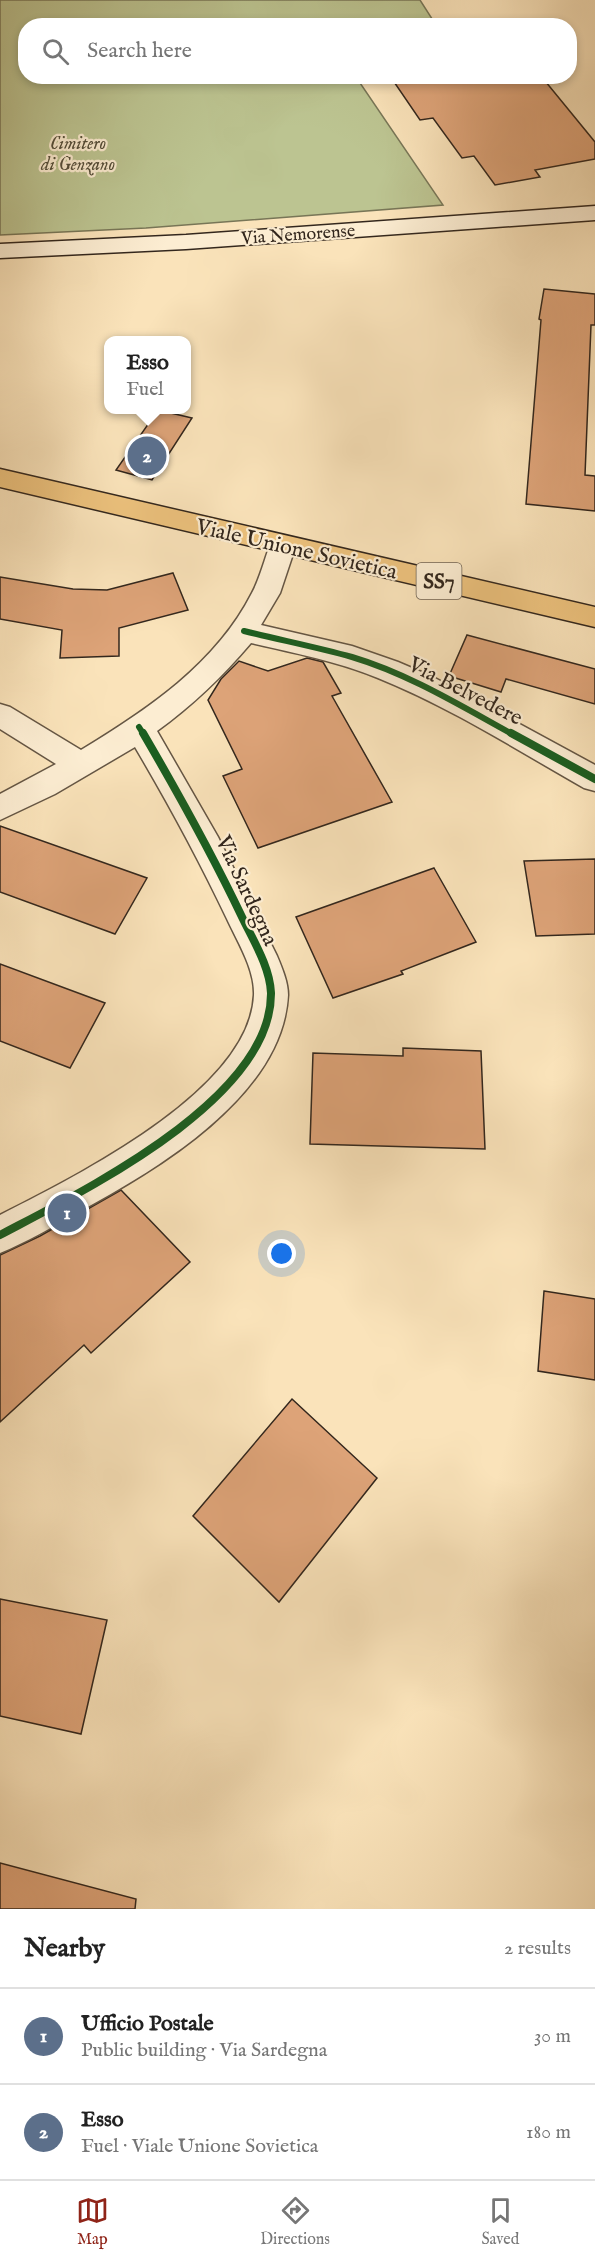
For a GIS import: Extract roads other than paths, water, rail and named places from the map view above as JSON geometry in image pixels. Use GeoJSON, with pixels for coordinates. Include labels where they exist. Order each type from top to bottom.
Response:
{"type":"FeatureCollection","features":[{"type":"Feature","properties":{"kind":"main road","name":"Viale Unione Sovietica"},"geometry":{"type":"LineString","coordinates":[[0,478],[595,617]]}},
{"type":"Feature","properties":{"kind":"street","name":"Via Nemorense"},"geometry":{"type":"LineString","coordinates":[[0,251],[166,244],[595,213]]}},
{"type":"Feature","properties":{"kind":"street"},"geometry":{"type":"LineString","coordinates":[[0,808],[139,728],[203,680],[244,631],[271,585],[283,544]]}},
{"type":"Feature","properties":{"kind":"street","name":"Via Belvedere"},"geometry":{"type":"LineString","coordinates":[[244,631],[352,657],[388,670],[423,685],[595,779]]}},
{"type":"Feature","properties":{"kind":"street"},"geometry":{"type":"LineString","coordinates":[[0,715],[80,764]]}},
{"type":"Feature","properties":{"kind":"street","name":"Via Sardegna"},"geometry":{"type":"LineString","coordinates":[[0,1235],[124,1165],[192,1119],[238,1075],[259,1047],[265,1033],[271,994],[259,954],[197,826],[139,728]]}},
{"type":"Feature","properties":{"kind":"place","name":"Esso"},"geometry":{"type":"Point","coordinates":[147,456]}},
{"type":"Feature","properties":{"kind":"place","name":"Ufficio Postale"},"geometry":{"type":"Point","coordinates":[67,1213]}},
{"type":"Feature","properties":{"kind":"park label","name":"Cimitero di Genzano"},"geometry":{"type":"Point","coordinates":[78,153]}}]}
